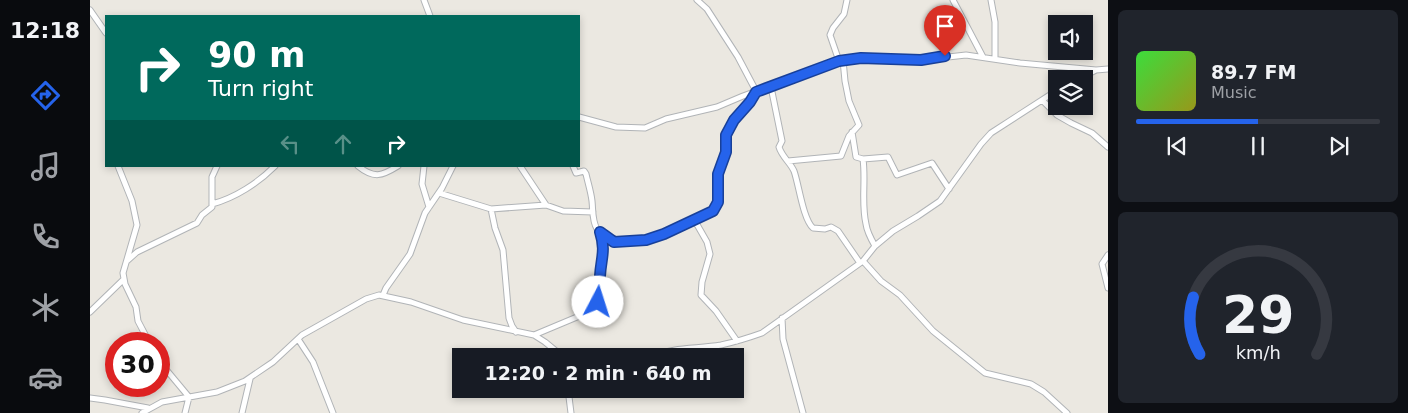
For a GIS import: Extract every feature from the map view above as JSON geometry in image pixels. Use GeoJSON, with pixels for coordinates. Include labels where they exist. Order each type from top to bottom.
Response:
{"type":"FeatureCollection","features":[{"type":"Feature","properties":{"kind":"street"},"geometry":{"type":"LineString","coordinates":[[424,0],[430,15]]}},
{"type":"Feature","properties":{"kind":"street"},"geometry":{"type":"LineString","coordinates":[[697,0],[707,9],[738,57],[756,92]]}},
{"type":"Feature","properties":{"kind":"street"},"geometry":{"type":"LineString","coordinates":[[788,161],[841,156],[849,136],[859,125],[849,102],[841,61],[830,35],[832,28],[844,14],[847,0]]}},
{"type":"Feature","properties":{"kind":"street"},"geometry":{"type":"LineString","coordinates":[[953,0],[984,57]]}},
{"type":"Feature","properties":{"kind":"street"},"geometry":{"type":"LineString","coordinates":[[992,0],[995,22],[995,58]]}},
{"type":"Feature","properties":{"kind":"street"},"geometry":{"type":"LineString","coordinates":[[90,10],[105,32]]}},
{"type":"Feature","properties":{"kind":"street"},"geometry":{"type":"LineString","coordinates":[[580,118],[616,127],[645,128],[666,120],[717,107],[841,61],[861,58],[921,60],[956,55],[995,58],[1020,63],[1096,70],[1108,69]]}},
{"type":"Feature","properties":{"kind":"street"},"geometry":{"type":"LineString","coordinates":[[771,87],[782,141],[780,147],[794,170],[810,225],[817,229],[831,227],[838,231],[861,262],[881,281],[900,295],[933,331],[984,373],[1031,384],[1044,392],[1067,413]]}},
{"type":"Feature","properties":{"kind":"street"},"geometry":{"type":"LineString","coordinates":[[574,167],[576,172],[586,172],[595,225],[600,232],[614,242],[646,240],[664,234],[709,214],[716,208],[719,196],[718,174],[726,152],[726,135],[734,120],[756,92]]}},
{"type":"Feature","properties":{"kind":"street"},"geometry":{"type":"LineString","coordinates":[[692,348],[721,345],[762,333],[861,262],[875,246],[893,231],[940,201],[980,144],[991,133],[1048,97]]}},
{"type":"Feature","properties":{"kind":"street"},"geometry":{"type":"LineString","coordinates":[[1043,101],[1057,115],[1092,133],[1108,147]]}},
{"type":"Feature","properties":{"kind":"street"},"geometry":{"type":"LineString","coordinates":[[852,132],[856,157],[863,159],[888,157],[897,175],[932,163],[949,190]]}},
{"type":"Feature","properties":{"kind":"street"},"geometry":{"type":"LineString","coordinates":[[863,159],[865,174],[864,213],[866,226],[875,246]]}},
{"type":"Feature","properties":{"kind":"street"},"geometry":{"type":"LineString","coordinates":[[118,167],[132,201],[137,225],[123,272],[123,280],[134,300],[138,321],[144,332]]}},
{"type":"Feature","properties":{"kind":"street"},"geometry":{"type":"LineString","coordinates":[[127,261],[137,252],[197,223],[202,215],[212,207],[212,176],[217,167]]}},
{"type":"Feature","properties":{"kind":"street"},"geometry":{"type":"LineString","coordinates":[[212,204],[232,197],[267,175],[274,167]]}},
{"type":"Feature","properties":{"kind":"street"},"geometry":{"type":"LineString","coordinates":[[359,167],[370,175],[385,174],[396,167]]}},
{"type":"Feature","properties":{"kind":"street"},"geometry":{"type":"LineString","coordinates":[[424,167],[422,184],[429,207]]}},
{"type":"Feature","properties":{"kind":"street"},"geometry":{"type":"LineString","coordinates":[[383,295],[410,254],[429,207],[439,193],[452,167]]}},
{"type":"Feature","properties":{"kind":"street"},"geometry":{"type":"LineString","coordinates":[[521,167],[546,205]]}},
{"type":"Feature","properties":{"kind":"street"},"geometry":{"type":"LineString","coordinates":[[439,193],[491,209],[546,205],[563,211],[593,212]]}},
{"type":"Feature","properties":{"kind":"street"},"geometry":{"type":"LineString","coordinates":[[491,209],[503,250],[509,318],[516,332]]}},
{"type":"Feature","properties":{"kind":"street"},"geometry":{"type":"LineString","coordinates":[[695,221],[708,242],[710,254],[702,282],[701,295],[716,311],[737,341]]}},
{"type":"Feature","properties":{"kind":"street"},"geometry":{"type":"LineString","coordinates":[[534,335],[577,317],[601,299],[600,276],[604,247],[600,232]]}},
{"type":"Feature","properties":{"kind":"street"},"geometry":{"type":"LineString","coordinates":[[1108,255],[1102,264],[1108,288]]}},
{"type":"Feature","properties":{"kind":"street"},"geometry":{"type":"LineString","coordinates":[[90,312],[123,280]]}},
{"type":"Feature","properties":{"kind":"street"},"geometry":{"type":"LineString","coordinates":[[142,413],[162,402],[216,392],[250,379],[273,362],[298,339],[372,296],[383,295],[411,302],[462,320],[534,335],[552,348]]}},
{"type":"Feature","properties":{"kind":"street"},"geometry":{"type":"LineString","coordinates":[[782,318],[783,339],[804,413]]}},
{"type":"Feature","properties":{"kind":"street"},"geometry":{"type":"LineString","coordinates":[[298,339],[313,362],[333,413]]}},
{"type":"Feature","properties":{"kind":"street"},"geometry":{"type":"LineString","coordinates":[[170,374],[189,397]]}},
{"type":"Feature","properties":{"kind":"street"},"geometry":{"type":"LineString","coordinates":[[242,413],[250,379]]}},
{"type":"Feature","properties":{"kind":"street"},"geometry":{"type":"LineString","coordinates":[[185,413],[189,397]]}},
{"type":"Feature","properties":{"kind":"street"},"geometry":{"type":"LineString","coordinates":[[90,398],[149,408]]}},
{"type":"Feature","properties":{"kind":"street"},"geometry":{"type":"LineString","coordinates":[[569,398],[571,413]]}},
{"type":"Feature","properties":{"kind":"route"},"geometry":{"type":"LineString","coordinates":[[598,302],[602,295],[600,276],[604,247],[600,232],[614,242],[646,240],[664,234],[713,211],[718,202],[717,182],[726,152],[726,135],[734,120],[756,92],[839,61],[861,58],[921,60],[945,56]]}}]}
